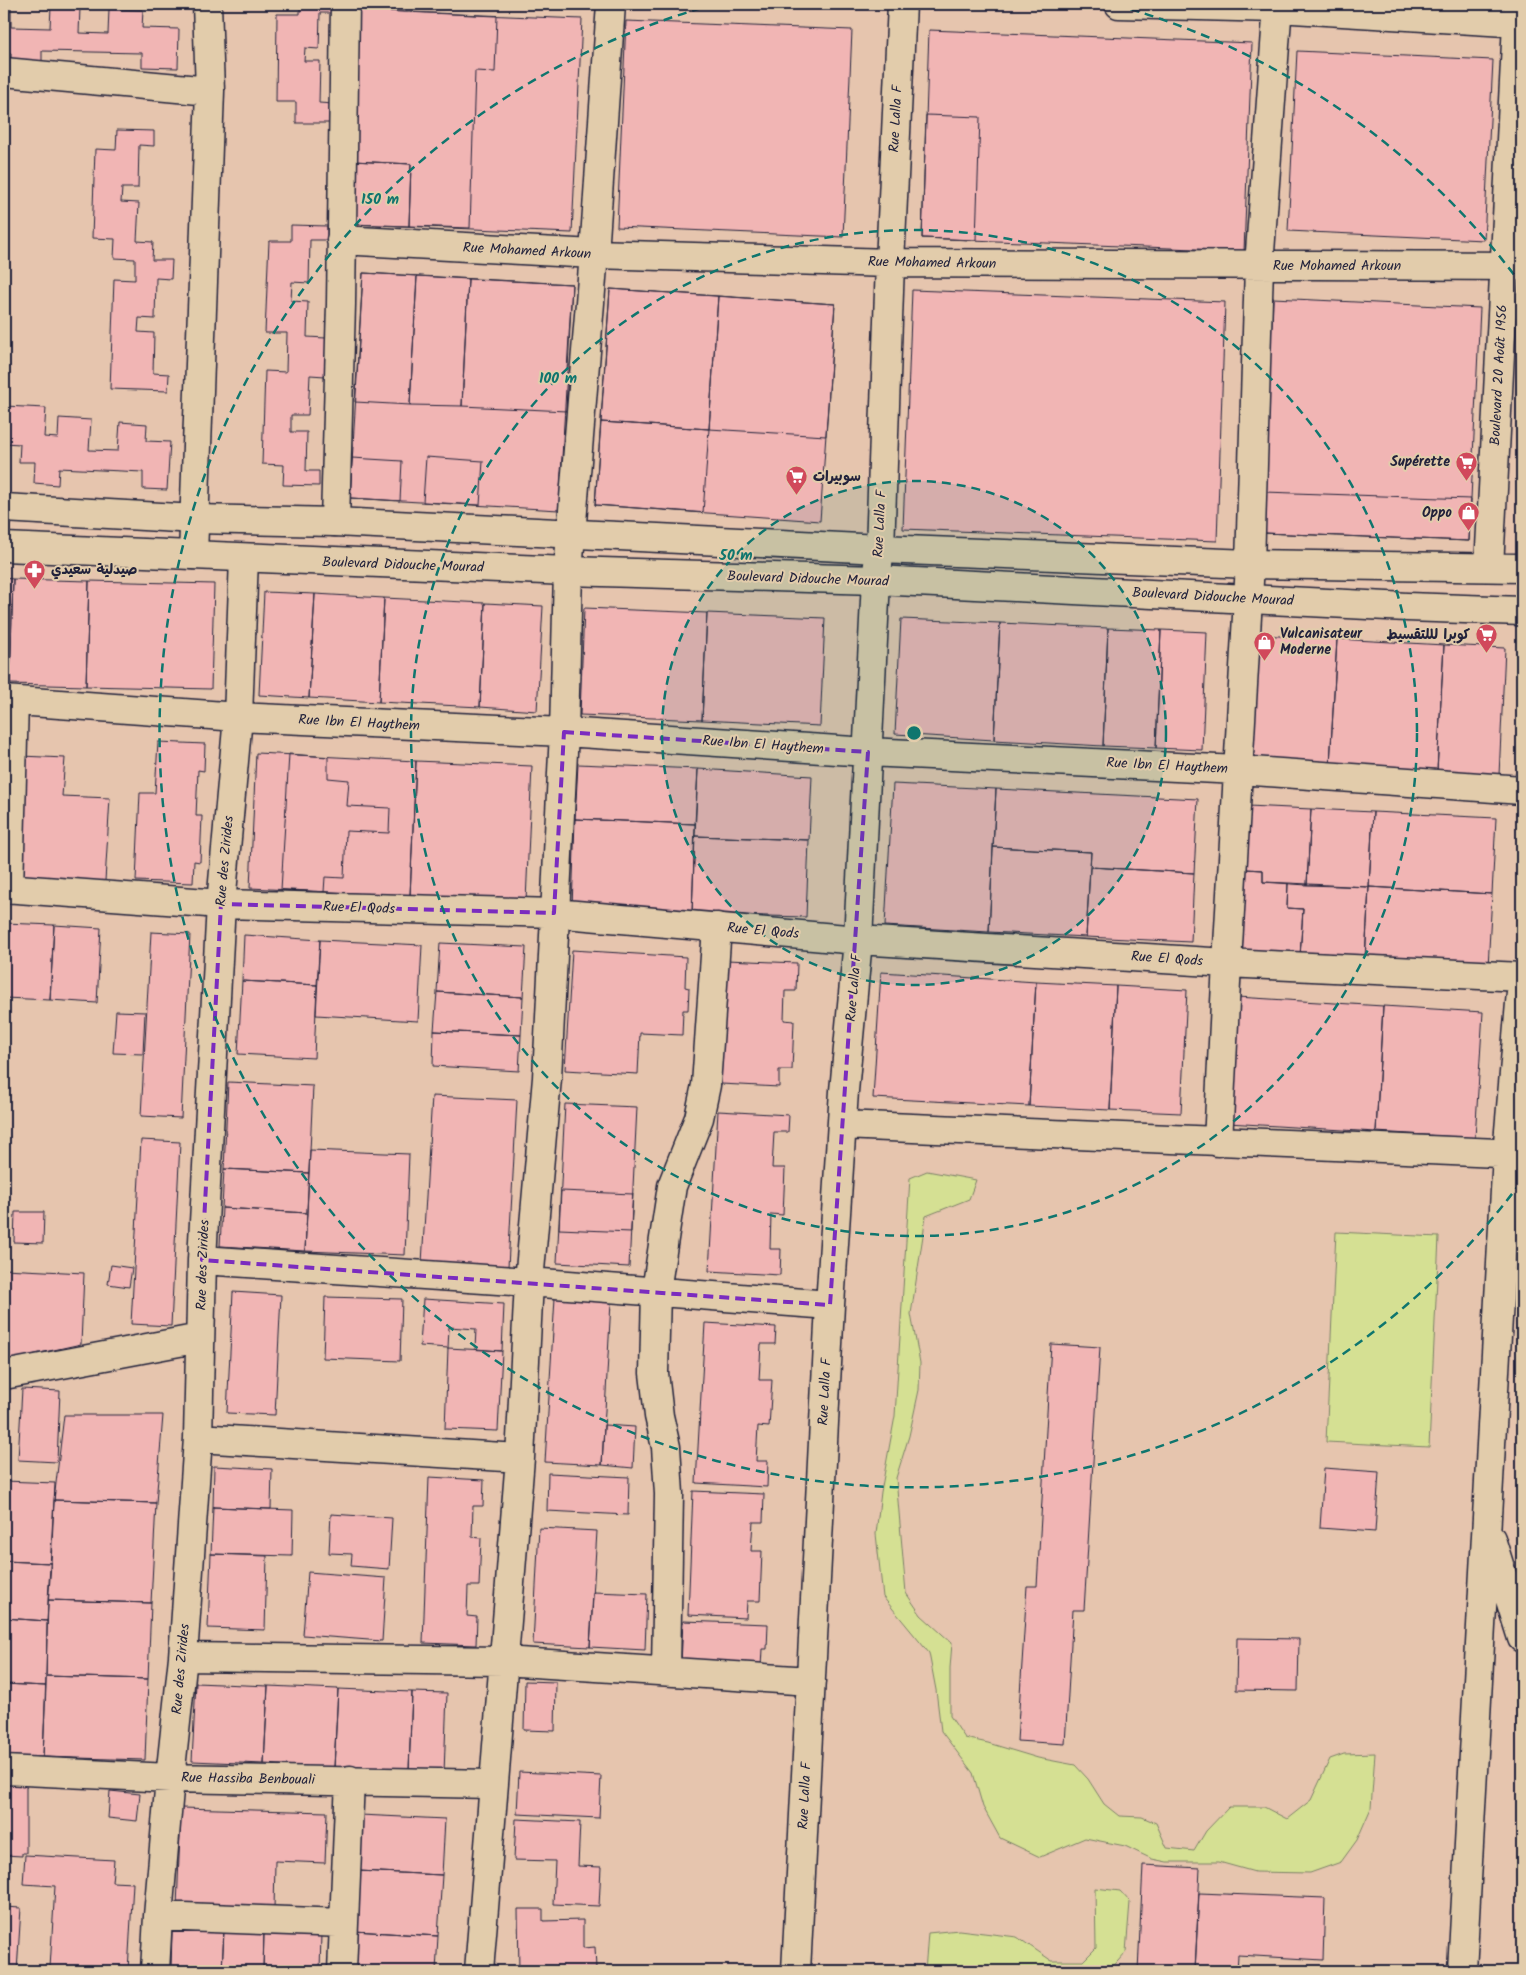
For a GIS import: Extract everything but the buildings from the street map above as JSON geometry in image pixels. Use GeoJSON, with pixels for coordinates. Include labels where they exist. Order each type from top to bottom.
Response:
{"type":"FeatureCollection","features":[{"type":"Feature","properties":{"kind":"street"},"geometry":{"type":"LineString","coordinates":[[335,522],[341,304],[344,4]]}},
{"type":"Feature","properties":{"kind":"street"},"geometry":{"type":"LineString","coordinates":[[479,1971],[520,1458],[529,1282],[547,1078],[564,732],[568,571],[612,4]]}},
{"type":"Feature","properties":{"kind":"street","name":"Rue Lalla F"},"geometry":{"type":"LineString","coordinates":[[796,1971],[830,1305],[842,1125],[858,940],[876,580],[880,549],[890,263],[902,4]]}},
{"type":"Feature","properties":{"kind":"street"},"geometry":{"type":"LineString","coordinates":[[1120,4],[1278,6],[1519,16]]}},
{"type":"Feature","properties":{"kind":"street"},"geometry":{"type":"LineString","coordinates":[[1218,1142],[1246,599],[1250,564],[1260,266],[1278,6]]}},
{"type":"Feature","properties":{"kind":"street"},"geometry":{"type":"LineString","coordinates":[[194,555],[210,91],[205,8]]}},
{"type":"Feature","properties":{"kind":"street","name":"Boulevard 20 Août 1956"},"geometry":{"type":"LineString","coordinates":[[1489,567],[1514,266],[1519,16]]}},
{"type":"Feature","properties":{"kind":"street"},"geometry":{"type":"LineString","coordinates":[[4,72],[210,91]]}},
{"type":"Feature","properties":{"kind":"street","name":"Rue Mohamed Arkoun"},"geometry":{"type":"LineString","coordinates":[[341,240],[594,254],[890,263],[1514,266]]}},
{"type":"Feature","properties":{"kind":"street"},"geometry":{"type":"LineString","coordinates":[[4,508],[196,519],[335,522],[880,549],[1250,564],[1522,568]]}},
{"type":"Feature","properties":{"kind":"street","name":"Boulevard Didouche Mourad"},"geometry":{"type":"LineString","coordinates":[[4,547],[568,571],[876,580],[1407,607],[1522,611]]}},
{"type":"Feature","properties":{"kind":"street","name":"Rue des Zirides"},"geometry":{"type":"LineString","coordinates":[[155,1971],[170,1778],[183,1657],[198,1438],[202,1260],[222,904],[238,717],[244,558]]}},
{"type":"Feature","properties":{"kind":"street"},"geometry":{"type":"LineString","coordinates":[[7,889],[9,700]]}},
{"type":"Feature","properties":{"kind":"street","name":"Rue Ibn El Haythem"},"geometry":{"type":"LineString","coordinates":[[9,700],[238,717],[564,732],[868,752],[1238,770],[1522,790]]}},
{"type":"Feature","properties":{"kind":"street","name":"Rue El Qods"},"geometry":{"type":"LineString","coordinates":[[7,889],[222,904],[554,914],[858,940],[1227,963],[1522,978]]}},
{"type":"Feature","properties":{"kind":"street"},"geometry":{"type":"LineString","coordinates":[[666,1671],[669,1494],[666,1447],[654,1373],[656,1292],[672,1186],[699,1118],[706,1085],[717,927]]}},
{"type":"Feature","properties":{"kind":"street"},"geometry":{"type":"LineString","coordinates":[[1462,1971],[1486,1522],[1515,1154],[1522,978]]}},
{"type":"Feature","properties":{"kind":"street"},"geometry":{"type":"LineString","coordinates":[[842,1125],[1515,1154]]}},
{"type":"Feature","properties":{"kind":"street"},"geometry":{"type":"LineString","coordinates":[[202,1260],[830,1305]]}},
{"type":"Feature","properties":{"kind":"street"},"geometry":{"type":"LineString","coordinates":[[4,1375],[200,1338]]}},
{"type":"Feature","properties":{"kind":"street"},"geometry":{"type":"LineString","coordinates":[[198,1438],[520,1458]]}},
{"type":"Feature","properties":{"kind":"street"},"geometry":{"type":"LineString","coordinates":[[1486,1522],[1520,1623]]}},
{"type":"Feature","properties":{"kind":"street"},"geometry":{"type":"LineString","coordinates":[[183,1657],[503,1660],[811,1681]]}},
{"type":"Feature","properties":{"kind":"street","name":"Rue Hassiba Benbouali"},"geometry":{"type":"LineString","coordinates":[[4,1770],[170,1778],[493,1784]]}},
{"type":"Feature","properties":{"kind":"street"},"geometry":{"type":"LineString","coordinates":[[342,1971],[350,1780]]}},
{"type":"Feature","properties":{"kind":"street"},"geometry":{"type":"LineString","coordinates":[[158,1916],[344,1923]]}},
{"type":"Feature","properties":{"kind":"highlighted area"},"geometry":{"type":"Polygon","coordinates":[[[564,732],[868,752],[830,1305],[202,1260],[221,904],[554,913],[564,732]]]}},
{"type":"Feature","properties":{"kind":"green space"},"geometry":{"type":"Polygon","coordinates":[[[927,1171],[976,1180],[969,1199],[926,1216],[911,1314],[920,1363],[919,1390],[909,1436],[896,1478],[906,1593],[921,1615],[952,1643],[950,1716],[965,1738],[1038,1758],[1075,1765],[1088,1779],[1104,1804],[1119,1816],[1142,1817],[1156,1823],[1167,1848],[1194,1851],[1206,1831],[1229,1807],[1264,1807],[1287,1819],[1311,1800],[1330,1759],[1344,1754],[1375,1753],[1371,1808],[1357,1840],[1341,1862],[1310,1873],[1255,1872],[1219,1862],[1167,1862],[1152,1859],[1125,1846],[1085,1838],[1040,1857],[1000,1838],[983,1807],[973,1773],[941,1731],[929,1653],[883,1597],[876,1534],[881,1492],[895,1416],[910,1178],[927,1171]]]}},
{"type":"Feature","properties":{"kind":"green space"},"geometry":{"type":"Polygon","coordinates":[[[1336,1232],[1439,1237],[1429,1447],[1326,1442],[1336,1232]]]}},
{"type":"Feature","properties":{"kind":"green space"},"geometry":{"type":"Polygon","coordinates":[[[1095,1888],[1120,1891],[1130,1902],[1126,1952],[1109,1971],[925,1971],[928,1933],[959,1930],[1017,1937],[1052,1961],[1083,1961],[1096,1948],[1095,1888]]]}},
{"type":"Feature","properties":{"kind":"place","name":"Supérette"},"geometry":{"type":"Point","coordinates":[1466,481]}},
{"type":"Feature","properties":{"kind":"place","name":"سوبيرات"},"geometry":{"type":"Point","coordinates":[797,496]}},
{"type":"Feature","properties":{"kind":"place","name":"Oppo"},"geometry":{"type":"Point","coordinates":[1468,532]}},
{"type":"Feature","properties":{"kind":"place","name":"صيدلية سعيدي"},"geometry":{"type":"Point","coordinates":[35,589]}},
{"type":"Feature","properties":{"kind":"place","name":"كوبرا لللتقسيط"},"geometry":{"type":"Point","coordinates":[1486,654]}},
{"type":"Feature","properties":{"kind":"place","name":"Vulcanisateur Moderne"},"geometry":{"type":"Point","coordinates":[1264,661]}}]}
